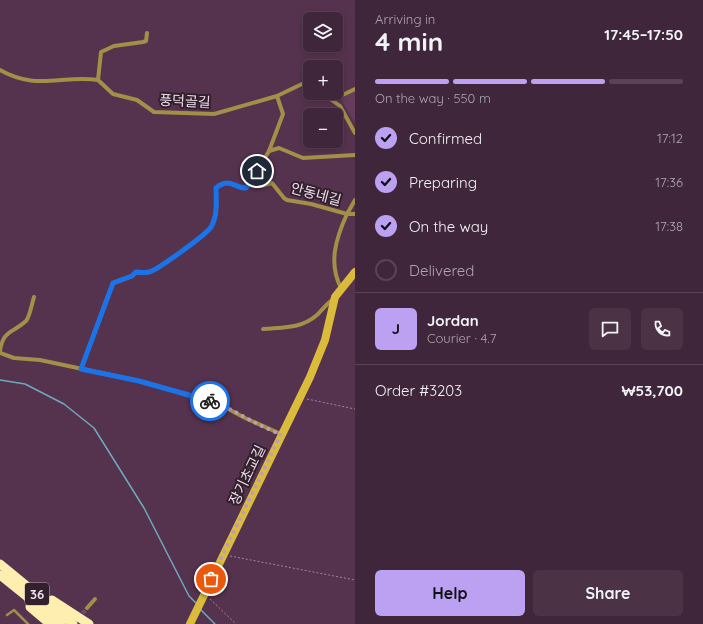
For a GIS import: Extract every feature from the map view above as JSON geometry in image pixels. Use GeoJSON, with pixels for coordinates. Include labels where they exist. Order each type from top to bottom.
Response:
{"type":"FeatureCollection","features":[{"type":"Feature","properties":{"kind":"highway","name":"36"},"geometry":{"type":"LineString","coordinates":[[0,564],[73,624]]}},
{"type":"Feature","properties":{"kind":"highway"},"geometry":{"type":"LineString","coordinates":[[11,573],[89,624]]}},
{"type":"Feature","properties":{"kind":"highway","name":"36"},"geometry":{"type":"LineString","coordinates":[[0,575],[61,624]]}},
{"type":"Feature","properties":{"kind":"highway"},"geometry":{"type":"LineString","coordinates":[[0,575],[50,624]]}},
{"type":"Feature","properties":{"kind":"main road","name":"장기초교길"},"geometry":{"type":"LineString","coordinates":[[190,624],[281,434],[301,396],[325,340],[335,297],[355,272]]}},
{"type":"Feature","properties":{"kind":"street"},"geometry":{"type":"LineString","coordinates":[[0,70],[12,77],[26,81],[42,82],[84,78],[98,80],[100,56],[103,49],[146,41],[147,33]]}},
{"type":"Feature","properties":{"kind":"street","name":"풍덕골길"},"geometry":{"type":"LineString","coordinates":[[98,80],[113,94],[137,100],[154,112],[214,114],[277,96]]}},
{"type":"Feature","properties":{"kind":"street"},"geometry":{"type":"LineString","coordinates":[[81,369],[113,283],[132,276],[136,272],[149,272],[158,269],[202,237],[211,227],[216,210],[216,188],[221,184],[231,182],[240,188],[246,188],[269,151],[282,114],[277,96],[303,84]]}},
{"type":"Feature","properties":{"kind":"street"},"geometry":{"type":"LineString","coordinates":[[343,95],[355,89]]}},
{"type":"Feature","properties":{"kind":"street"},"geometry":{"type":"LineString","coordinates":[[332,100],[340,106],[355,133]]}},
{"type":"Feature","properties":{"kind":"street"},"geometry":{"type":"LineString","coordinates":[[269,151],[279,148],[303,158],[355,155]]}},
{"type":"Feature","properties":{"kind":"street","name":"안동네길"},"geometry":{"type":"LineString","coordinates":[[251,181],[261,186],[272,183],[287,200],[311,204],[346,214],[355,214]]}},
{"type":"Feature","properties":{"kind":"street","name":"안동네길"},"geometry":{"type":"LineString","coordinates":[[346,214],[355,200]]}},
{"type":"Feature","properties":{"kind":"street"},"geometry":{"type":"LineString","coordinates":[[341,288],[336,278],[335,240],[346,214]]}},
{"type":"Feature","properties":{"kind":"street"},"geometry":{"type":"LineString","coordinates":[[34,297],[27,320],[6,334],[1,343],[0,352],[14,358],[40,360],[139,381],[221,404],[245,418],[281,434]]}},
{"type":"Feature","properties":{"kind":"street","name":"장기초교길"},"geometry":{"type":"LineString","coordinates":[[263,329],[296,327],[308,322],[335,297]]}},
{"type":"Feature","properties":{"kind":"street"},"geometry":{"type":"LineString","coordinates":[[87,608],[95,599]]}},
{"type":"Feature","properties":{"kind":"lane"},"geometry":{"type":"LineString","coordinates":[[7,615],[14,610],[28,624]]}},
{"type":"Feature","properties":{"kind":"path"},"geometry":{"type":"LineString","coordinates":[[301,396],[308,400],[355,409]]}},
{"type":"Feature","properties":{"kind":"path"},"geometry":{"type":"LineString","coordinates":[[224,553],[232,557],[355,580]]}},
{"type":"Feature","properties":{"kind":"path"},"geometry":{"type":"LineString","coordinates":[[204,593],[236,624]]}},
{"type":"Feature","properties":{"kind":"shaded area"},"geometry":{"type":"Polygon","coordinates":[[[355,91],[355,123],[341,100],[343,100],[343,97],[355,91]]]}},
{"type":"Feature","properties":{"kind":"waterway"},"geometry":{"type":"LineString","coordinates":[[0,380],[25,384],[64,404],[94,428],[144,508],[189,596],[197,604]]}},
{"type":"Feature","properties":{"kind":"waterway"},"geometry":{"type":"LineString","coordinates":[[200,609],[215,624]]}},
{"type":"Feature","properties":{"kind":"tunnel"},"geometry":{"type":"LineString","coordinates":[[79,618],[87,608]]}},
{"type":"Feature","properties":{"kind":"way so far"},"geometry":{"type":"LineString","coordinates":[[210,401],[221,404],[269,430],[281,434],[211,579]]}},
{"type":"Feature","properties":{"kind":"route"},"geometry":{"type":"LineString","coordinates":[[210,401],[139,381],[81,369],[101,320],[113,283],[132,276],[136,272],[149,272],[158,269],[202,237],[211,227],[216,210],[216,188],[221,184],[231,182],[240,188],[246,188],[257,171]]}}]}
